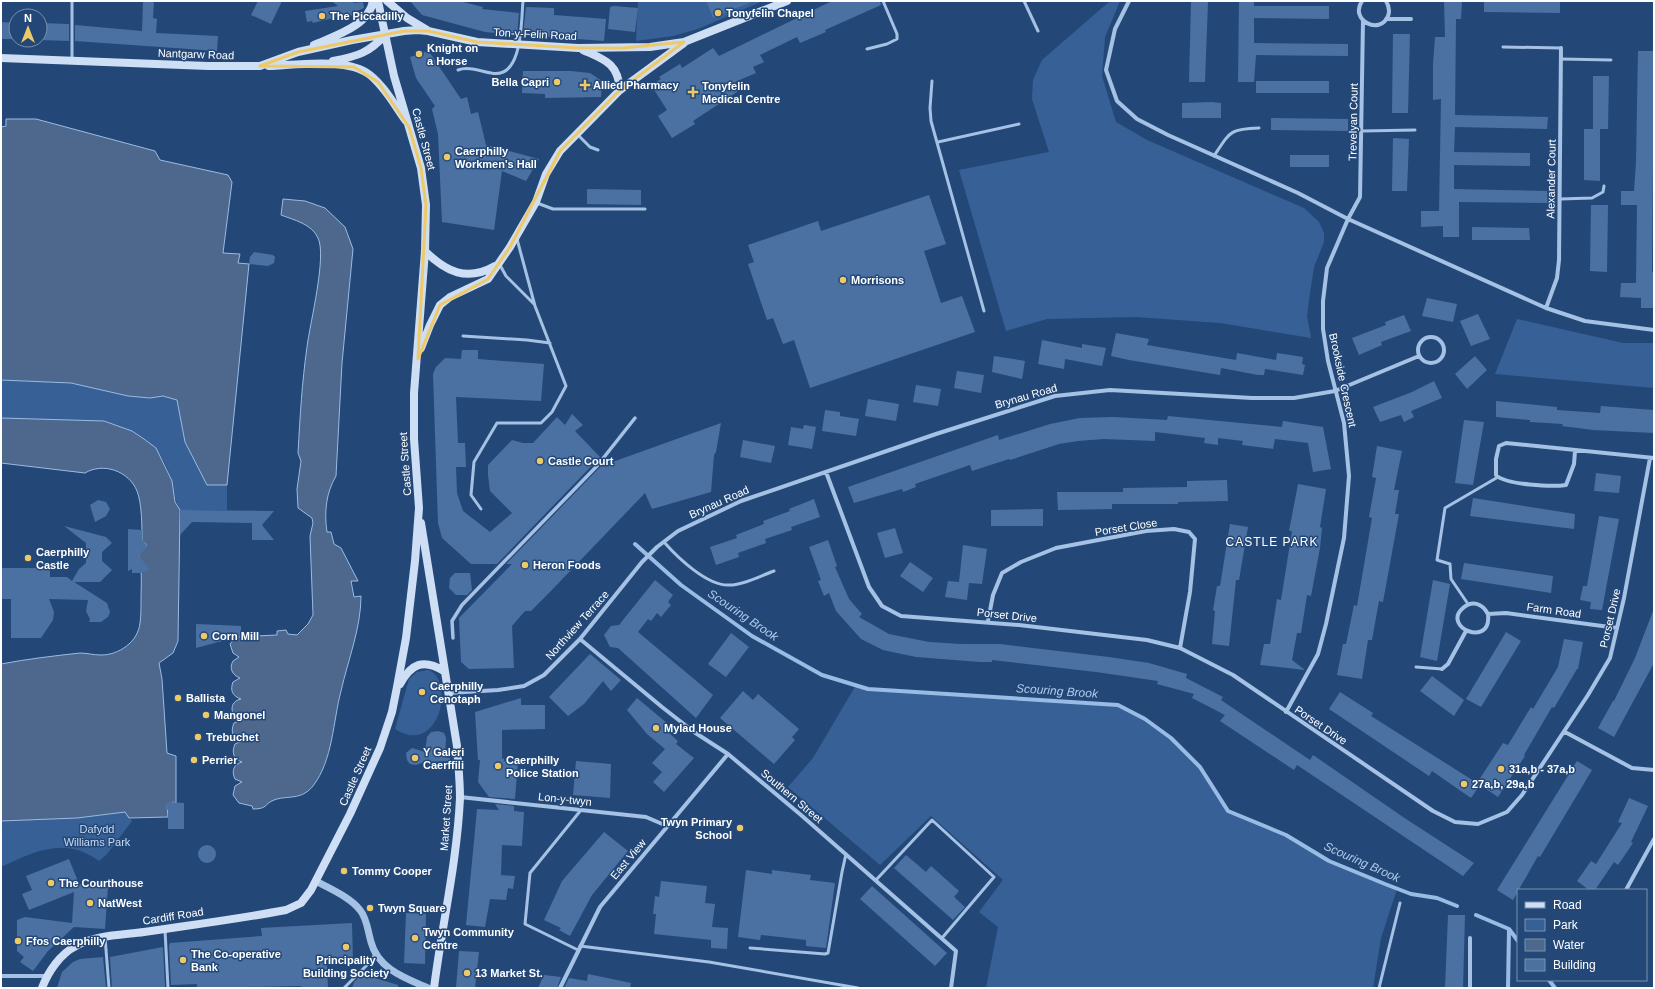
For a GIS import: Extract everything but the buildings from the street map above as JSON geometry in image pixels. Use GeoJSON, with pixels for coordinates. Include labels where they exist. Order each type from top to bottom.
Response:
{"type":"FeatureCollection","features":[{"type":"Feature","properties":{"kind":"main road"},"geometry":{"type":"LineString","coordinates":[[298,52],[344,32],[370,12],[373,1]]}},
{"type":"Feature","properties":{"kind":"main road","name":"Castle Street"},"geometry":{"type":"LineString","coordinates":[[316,881],[380,748],[390,717],[397,687],[412,588],[419,508],[414,432],[414,394],[418,359],[425,251],[425,189],[410,127],[394,76],[378,1]]}},
{"type":"Feature","properties":{"kind":"main road"},"geometry":{"type":"LineString","coordinates":[[387,1],[407,18],[428,31]]}},
{"type":"Feature","properties":{"kind":"main road"},"geometry":{"type":"LineString","coordinates":[[418,359],[430,325],[440,305],[450,297],[481,284],[488,279],[517,237],[536,202],[552,162],[620,90],[684,42],[786,1]]}},
{"type":"Feature","properties":{"kind":"main road","name":"Ton-y-Felin Road"},"geometry":{"type":"LineString","coordinates":[[386,34],[404,31],[428,31],[477,42],[578,48],[623,48],[684,42]]}},
{"type":"Feature","properties":{"kind":"main road","name":"Nantgarw Road"},"geometry":{"type":"LineString","coordinates":[[1,58],[208,66],[260,66],[298,52],[386,34]]}},
{"type":"Feature","properties":{"kind":"main road"},"geometry":{"type":"LineString","coordinates":[[318,65],[366,52],[376,45],[386,34]]}},
{"type":"Feature","properties":{"kind":"main road"},"geometry":{"type":"LineString","coordinates":[[578,48],[604,59],[615,69],[619,78],[620,90]]}},
{"type":"Feature","properties":{"kind":"main road"},"geometry":{"type":"LineString","coordinates":[[260,66],[354,66],[370,75],[378,82],[410,127]]}},
{"type":"Feature","properties":{"kind":"main road"},"geometry":{"type":"LineString","coordinates":[[425,251],[448,269],[466,274],[485,272],[499,264]]}},
{"type":"Feature","properties":{"kind":"main road","name":"Market Street"},"geometry":{"type":"LineString","coordinates":[[419,508],[457,746],[460,797],[453,866],[434,988]]}},
{"type":"Feature","properties":{"kind":"main road"},"geometry":{"type":"LineString","coordinates":[[397,687],[407,671],[415,665],[432,666],[444,671]]}},
{"type":"Feature","properties":{"kind":"main road","name":"Cardiff Road"},"geometry":{"type":"LineString","coordinates":[[42,988],[47,976],[56,964],[74,946],[88,941],[105,938],[293,908],[306,898],[316,881]]}},
{"type":"Feature","properties":{"kind":"street"},"geometry":{"type":"LineString","coordinates":[[1129,1],[1115,29],[1106,70],[1117,101],[1137,119],[1214,156],[1298,193],[1348,219],[1546,308],[1585,321],[1654,330]]}},
{"type":"Feature","properties":{"kind":"street","name":"Trevelyan Court"},"geometry":{"type":"LineString","coordinates":[[1348,219],[1360,197],[1363,22],[1358,13],[1362,1]]}},
{"type":"Feature","properties":{"kind":"street"},"geometry":{"type":"LineString","coordinates":[[1363,22],[1372,26],[1378,25],[1386,19],[1389,9],[1386,1]]}},
{"type":"Feature","properties":{"kind":"street"},"geometry":{"type":"LineString","coordinates":[[1386,19],[1411,19]]}},
{"type":"Feature","properties":{"kind":"street","name":"Alexander Court"},"geometry":{"type":"LineString","coordinates":[[1546,308],[1557,278],[1560,199],[1561,48]]}},
{"type":"Feature","properties":{"kind":"street","name":"Brookside Crescent"},"geometry":{"type":"LineString","coordinates":[[1286,712],[1318,654],[1326,624],[1344,538],[1349,476],[1344,423],[1335,391],[1323,329],[1323,300],[1327,268],[1348,219]]}},
{"type":"Feature","properties":{"kind":"street"},"geometry":{"type":"LineString","coordinates":[[1427,337],[1436,338],[1443,344],[1445,353],[1437,362],[1429,364],[1419,356],[1418,347],[1427,337]]}},
{"type":"Feature","properties":{"kind":"street","name":"Brynau Road"},"geometry":{"type":"LineString","coordinates":[[656,547],[678,532],[707,516],[741,501],[943,431],[1055,396],[1110,390],[1252,398],[1294,398],[1335,391],[1419,356]]}},
{"type":"Feature","properties":{"kind":"street"},"geometry":{"type":"LineString","coordinates":[[453,638],[452,621],[462,605],[597,466],[635,418]]}},
{"type":"Feature","properties":{"kind":"street"},"geometry":{"type":"LineString","coordinates":[[1575,451],[1574,464],[1566,485],[1555,487],[1503,480],[1498,478],[1496,475],[1496,459],[1499,446],[1506,444],[1652,458]]}},
{"type":"Feature","properties":{"kind":"street","name":"Porset Drive"},"geometry":{"type":"LineString","coordinates":[[826,472],[869,587],[882,606],[901,616],[988,621],[1147,640],[1180,648],[1233,675],[1433,810],[1455,822],[1478,824],[1507,812],[1522,795],[1565,732],[1610,658],[1652,458]]}},
{"type":"Feature","properties":{"kind":"street","name":"Porset Close"},"geometry":{"type":"LineString","coordinates":[[988,621],[993,595],[1002,572],[1021,562],[1056,548],[1146,532],[1174,529],[1189,532],[1195,539],[1190,592],[1180,648]]}},
{"type":"Feature","properties":{"kind":"street","name":"Northview Terrace"},"geometry":{"type":"LineString","coordinates":[[448,693],[498,690],[524,686],[544,675],[580,639],[642,562],[656,547]]}},
{"type":"Feature","properties":{"kind":"street"},"geometry":{"type":"LineString","coordinates":[[1472,603],[1482,606],[1488,614],[1487,624],[1481,631],[1472,633],[1466,632],[1460,625],[1458,616],[1460,611],[1468,604],[1472,603]]}},
{"type":"Feature","properties":{"kind":"street","name":"Farm Road"},"geometry":{"type":"LineString","coordinates":[[1488,614],[1506,613],[1617,628]]}},
{"type":"Feature","properties":{"kind":"street"},"geometry":{"type":"LineString","coordinates":[[1442,669],[1448,664],[1466,632]]}},
{"type":"Feature","properties":{"kind":"street","name":"Southern Street"},"geometry":{"type":"LineString","coordinates":[[580,639],[694,732],[728,754],[846,854],[956,951],[951,988]]}},
{"type":"Feature","properties":{"kind":"street"},"geometry":{"type":"LineString","coordinates":[[1565,732],[1632,768],[1654,770]]}},
{"type":"Feature","properties":{"kind":"street","name":"East View"},"geometry":{"type":"LineString","coordinates":[[560,988],[600,907],[728,754]]}},
{"type":"Feature","properties":{"kind":"street","name":"Lon-y-twyn"},"geometry":{"type":"LineString","coordinates":[[460,797],[646,817],[667,826]]}},
{"type":"Feature","properties":{"kind":"street"},"geometry":{"type":"LineString","coordinates":[[1627,889],[1654,839]]}},
{"type":"Feature","properties":{"kind":"street"},"geometry":{"type":"LineString","coordinates":[[316,881],[350,901],[361,911],[375,953],[385,966],[428,988]]}},
{"type":"Feature","properties":{"kind":"street"},"geometry":{"type":"LineString","coordinates":[[1470,938],[1470,988]]}},
{"type":"Feature","properties":{"kind":"street"},"geometry":{"type":"LineString","coordinates":[[1,976],[47,976]]}},
{"type":"Feature","properties":{"kind":"lane"},"geometry":{"type":"LineString","coordinates":[[72,1],[72,61]]}},
{"type":"Feature","properties":{"kind":"lane"},"geometry":{"type":"LineString","coordinates":[[458,70],[469,68],[493,74],[502,73],[514,63],[519,44],[523,1]]}},
{"type":"Feature","properties":{"kind":"lane"},"geometry":{"type":"LineString","coordinates":[[867,49],[887,44],[897,39],[897,34],[883,1]]}},
{"type":"Feature","properties":{"kind":"lane"},"geometry":{"type":"LineString","coordinates":[[1024,1],[1038,31]]}},
{"type":"Feature","properties":{"kind":"lane"},"geometry":{"type":"LineString","coordinates":[[1503,47],[1561,48]]}},
{"type":"Feature","properties":{"kind":"lane"},"geometry":{"type":"LineString","coordinates":[[1561,58],[1611,60]]}},
{"type":"Feature","properties":{"kind":"lane"},"geometry":{"type":"LineString","coordinates":[[932,81],[930,108],[984,311]]}},
{"type":"Feature","properties":{"kind":"lane"},"geometry":{"type":"LineString","coordinates":[[938,142],[1019,124]]}},
{"type":"Feature","properties":{"kind":"lane"},"geometry":{"type":"LineString","coordinates":[[1214,156],[1228,135],[1237,129],[1259,128]]}},
{"type":"Feature","properties":{"kind":"lane"},"geometry":{"type":"LineString","coordinates":[[1362,131],[1414,130]]}},
{"type":"Feature","properties":{"kind":"lane"},"geometry":{"type":"LineString","coordinates":[[578,134],[590,146],[598,150]]}},
{"type":"Feature","properties":{"kind":"lane"},"geometry":{"type":"LineString","coordinates":[[1560,199],[1592,198],[1603,192],[1604,186]]}},
{"type":"Feature","properties":{"kind":"lane"},"geometry":{"type":"LineString","coordinates":[[536,202],[553,209],[645,208]]}},
{"type":"Feature","properties":{"kind":"lane"},"geometry":{"type":"LineString","coordinates":[[481,509],[472,495],[474,462],[497,423],[541,423],[552,412],[566,386],[535,306],[517,237]]}},
{"type":"Feature","properties":{"kind":"lane"},"geometry":{"type":"LineString","coordinates":[[499,264],[506,276],[535,306]]}},
{"type":"Feature","properties":{"kind":"lane"},"geometry":{"type":"LineString","coordinates":[[463,336],[527,340],[550,344]]}},
{"type":"Feature","properties":{"kind":"lane"},"geometry":{"type":"LineString","coordinates":[[1468,604],[1451,579],[1450,564],[1437,560],[1445,508],[1498,478]]}},
{"type":"Feature","properties":{"kind":"lane"},"geometry":{"type":"LineString","coordinates":[[664,542],[681,559],[700,573],[714,582],[726,586],[774,571]]}},
{"type":"Feature","properties":{"kind":"lane"},"geometry":{"type":"LineString","coordinates":[[1416,667],[1442,669]]}},
{"type":"Feature","properties":{"kind":"lane"},"geometry":{"type":"LineString","coordinates":[[581,810],[530,873],[525,924],[579,948],[709,962],[858,988]]}},
{"type":"Feature","properties":{"kind":"lane"},"geometry":{"type":"LineString","coordinates":[[876,880],[932,820],[994,877],[942,938]]}},
{"type":"Feature","properties":{"kind":"lane"},"geometry":{"type":"LineString","coordinates":[[750,948],[828,953],[846,854]]}},
{"type":"Feature","properties":{"kind":"lane"},"geometry":{"type":"LineString","coordinates":[[1379,988],[1400,903]]}},
{"type":"Feature","properties":{"kind":"lane"},"geometry":{"type":"LineString","coordinates":[[165,928],[168,988]]}},
{"type":"Feature","properties":{"kind":"lane"},"geometry":{"type":"LineString","coordinates":[[105,938],[109,988]]}},
{"type":"Feature","properties":{"kind":"lane"},"geometry":{"type":"LineString","coordinates":[[344,988],[372,960],[375,953]]}},
{"type":"Feature","properties":{"kind":"highlighted area"},"geometry":{"type":"Polygon","coordinates":[[[404,31],[428,31],[477,42],[578,48],[623,48],[684,42],[620,90],[560,151],[510,247],[488,279],[440,305],[418,359],[426,205],[421,168],[409,127],[378,82],[354,67],[260,66],[298,52],[404,31]]]}},
{"type":"Feature","properties":{"kind":"green space"},"geometry":{"type":"Polygon","coordinates":[[[706,1],[713,18],[740,7],[737,1],[763,1],[698,29],[673,36],[636,41],[638,2],[706,1]]]}},
{"type":"Feature","properties":{"kind":"green space"},"geometry":{"type":"Polygon","coordinates":[[[1110,1],[1120,1],[1105,37],[1102,76],[1116,122],[1147,140],[1304,208],[1319,222],[1324,233],[1324,242],[1314,267],[1310,293],[1307,316],[1311,338],[1220,323],[1136,317],[1047,319],[1006,331],[959,170],[1049,152],[1032,99],[1033,80],[1042,60],[1110,1]]]}},
{"type":"Feature","properties":{"kind":"green space"},"geometry":{"type":"Polygon","coordinates":[[[1517,319],[1623,343],[1654,343],[1654,388],[1495,374],[1517,319]]]}},
{"type":"Feature","properties":{"kind":"green space"},"geometry":{"type":"Polygon","coordinates":[[[1,380],[71,383],[128,396],[150,398],[163,396],[177,400],[185,442],[207,484],[227,485],[227,510],[180,510],[172,481],[162,458],[147,441],[138,435],[116,425],[104,421],[1,418],[1,380]]]}},
{"type":"Feature","properties":{"kind":"green space"},"geometry":{"type":"Polygon","coordinates":[[[428,670],[436,676],[441,686],[442,699],[439,713],[433,725],[423,733],[411,735],[395,729],[409,679],[417,672],[428,670]]]}},
{"type":"Feature","properties":{"kind":"green space"},"geometry":{"type":"Polygon","coordinates":[[[856,685],[868,689],[1118,705],[1145,719],[1171,738],[1200,767],[1228,811],[1286,835],[1329,861],[1397,889],[1381,938],[1373,988],[986,988],[998,927],[979,912],[1003,880],[931,816],[880,865],[788,787],[813,758],[856,685]]]}},
{"type":"Feature","properties":{"kind":"green space","name":"Dafydd Williams Park"},"geometry":{"type":"Polygon","coordinates":[[[125,812],[132,821],[107,854],[99,861],[87,853],[74,849],[62,848],[38,851],[1,867],[1,821],[77,818],[125,812]]]}},
{"type":"Feature","properties":{"kind":"water"},"geometry":{"type":"Polygon","coordinates":[[[6,119],[36,119],[155,151],[160,160],[228,175],[232,182],[223,253],[240,254],[238,263],[249,264],[227,485],[207,485],[185,442],[177,400],[163,396],[150,398],[128,396],[71,383],[1,380],[1,127],[6,126],[6,119]]]}},
{"type":"Feature","properties":{"kind":"water"},"geometry":{"type":"Polygon","coordinates":[[[283,199],[305,201],[325,208],[345,227],[353,249],[342,363],[336,476],[328,496],[326,517],[327,532],[331,532],[334,544],[341,548],[358,581],[351,581],[354,597],[361,596],[357,632],[338,703],[329,752],[320,776],[313,786],[304,794],[274,800],[264,807],[253,809],[252,806],[239,803],[233,795],[235,786],[242,782],[235,779],[233,771],[237,764],[242,762],[235,757],[233,750],[235,744],[242,741],[236,738],[232,732],[234,723],[241,720],[234,716],[232,708],[236,701],[241,699],[232,692],[233,682],[240,678],[235,675],[231,669],[233,661],[239,657],[233,653],[230,644],[236,637],[277,635],[277,631],[286,630],[288,634],[297,635],[308,624],[313,615],[310,536],[313,523],[312,518],[298,508],[297,489],[301,461],[298,453],[302,386],[317,290],[320,247],[318,238],[312,229],[302,223],[281,215],[283,199]]]}},
{"type":"Feature","properties":{"kind":"water"},"geometry":{"type":"Polygon","coordinates":[[[1,418],[104,421],[132,431],[156,448],[172,481],[175,502],[180,510],[178,641],[173,653],[159,663],[162,679],[167,753],[176,756],[176,803],[173,802],[167,805],[168,817],[129,818],[125,812],[77,818],[1,821],[1,664],[80,653],[98,655],[108,654],[121,650],[126,646],[136,636],[140,623],[141,575],[137,550],[146,547],[146,544],[142,541],[139,496],[128,478],[115,470],[100,468],[85,473],[1,463],[1,418]]]}},
{"type":"Feature","properties":{"kind":"waterway","name":"Scouring Brook"},"geometry":{"type":"LineString","coordinates":[[635,544],[681,585],[752,636],[822,675],[868,689],[1118,705],[1145,719],[1171,738],[1200,767],[1228,811],[1286,835],[1329,861],[1411,894],[1437,898],[1457,906]]}},
{"type":"Feature","properties":{"kind":"waterway","name":"Scouring Brook"},"geometry":{"type":"LineString","coordinates":[[1476,915],[1509,929],[1517,940]]}},
{"type":"Feature","properties":{"kind":"waterway"},"geometry":{"type":"LineString","coordinates":[[1508,988],[1509,929]]}},
{"type":"Feature","properties":{"kind":"waterway","name":"Scouring Brook"},"geometry":{"type":"LineString","coordinates":[[1550,981],[1555,988]]}},
{"type":"Feature","properties":{"kind":"place","name":"Tonyfelin Chapel"},"geometry":{"type":"Point","coordinates":[718,13]}},
{"type":"Feature","properties":{"kind":"place","name":"The Piccadilly"},"geometry":{"type":"Point","coordinates":[322,16]}},
{"type":"Feature","properties":{"kind":"place","name":"Knight on a Horse"},"geometry":{"type":"Point","coordinates":[419,54]}},
{"type":"Feature","properties":{"kind":"place","name":"Bella Capri"},"geometry":{"type":"Point","coordinates":[557,82]}},
{"type":"Feature","properties":{"kind":"place","name":"Allied Pharmacy"},"geometry":{"type":"Point","coordinates":[585,85]}},
{"type":"Feature","properties":{"kind":"place","name":"Tonyfelin Medical Centre"},"geometry":{"type":"Point","coordinates":[693,92]}},
{"type":"Feature","properties":{"kind":"place","name":"Caerphilly Workmen's Hall"},"geometry":{"type":"Point","coordinates":[447,157]}},
{"type":"Feature","properties":{"kind":"place","name":"Morrisons"},"geometry":{"type":"Point","coordinates":[843,280]}},
{"type":"Feature","properties":{"kind":"place","name":"Castle Court"},"geometry":{"type":"Point","coordinates":[540,461]}},
{"type":"Feature","properties":{"kind":"place","name":"Caerphilly Castle"},"geometry":{"type":"Point","coordinates":[28,558]}},
{"type":"Feature","properties":{"kind":"place","name":"Heron Foods"},"geometry":{"type":"Point","coordinates":[525,565]}},
{"type":"Feature","properties":{"kind":"place","name":"Corn Mill"},"geometry":{"type":"Point","coordinates":[204,636]}},
{"type":"Feature","properties":{"kind":"place","name":"Caerphilly Cenotaph"},"geometry":{"type":"Point","coordinates":[422,692]}},
{"type":"Feature","properties":{"kind":"place","name":"Ballista"},"geometry":{"type":"Point","coordinates":[178,698]}},
{"type":"Feature","properties":{"kind":"place","name":"Mangonel"},"geometry":{"type":"Point","coordinates":[206,715]}},
{"type":"Feature","properties":{"kind":"place","name":"Mylad House"},"geometry":{"type":"Point","coordinates":[656,728]}},
{"type":"Feature","properties":{"kind":"place","name":"Trebuchet"},"geometry":{"type":"Point","coordinates":[198,737]}},
{"type":"Feature","properties":{"kind":"place","name":"Y Galeri Caerffili"},"geometry":{"type":"Point","coordinates":[415,758]}},
{"type":"Feature","properties":{"kind":"place","name":"Perrier"},"geometry":{"type":"Point","coordinates":[194,760]}},
{"type":"Feature","properties":{"kind":"place","name":"Caerphilly Police Station"},"geometry":{"type":"Point","coordinates":[498,766]}},
{"type":"Feature","properties":{"kind":"place","name":"31a,b - 37a,b"},"geometry":{"type":"Point","coordinates":[1501,769]}},
{"type":"Feature","properties":{"kind":"place","name":"27a,b, 29a,b"},"geometry":{"type":"Point","coordinates":[1464,784]}},
{"type":"Feature","properties":{"kind":"place","name":"Twyn Primary School"},"geometry":{"type":"Point","coordinates":[740,828]}},
{"type":"Feature","properties":{"kind":"place","name":"Tommy Cooper"},"geometry":{"type":"Point","coordinates":[344,871]}},
{"type":"Feature","properties":{"kind":"place","name":"The Courthouse"},"geometry":{"type":"Point","coordinates":[51,883]}},
{"type":"Feature","properties":{"kind":"place","name":"NatWest"},"geometry":{"type":"Point","coordinates":[90,903]}},
{"type":"Feature","properties":{"kind":"place","name":"Twyn Square"},"geometry":{"type":"Point","coordinates":[370,908]}},
{"type":"Feature","properties":{"kind":"place","name":"Twyn Community Centre"},"geometry":{"type":"Point","coordinates":[415,938]}},
{"type":"Feature","properties":{"kind":"place","name":"Ffos Caerphilly"},"geometry":{"type":"Point","coordinates":[18,941]}},
{"type":"Feature","properties":{"kind":"place","name":"Principality Building Society"},"geometry":{"type":"Point","coordinates":[346,947]}},
{"type":"Feature","properties":{"kind":"place","name":"The Co-operative Bank"},"geometry":{"type":"Point","coordinates":[183,960]}},
{"type":"Feature","properties":{"kind":"place","name":"13 Market St."},"geometry":{"type":"Point","coordinates":[467,973]}},
{"type":"Feature","properties":{"kind":"district","name":"CASTLE PARK"},"geometry":{"type":"Point","coordinates":[1272,542]}}]}
